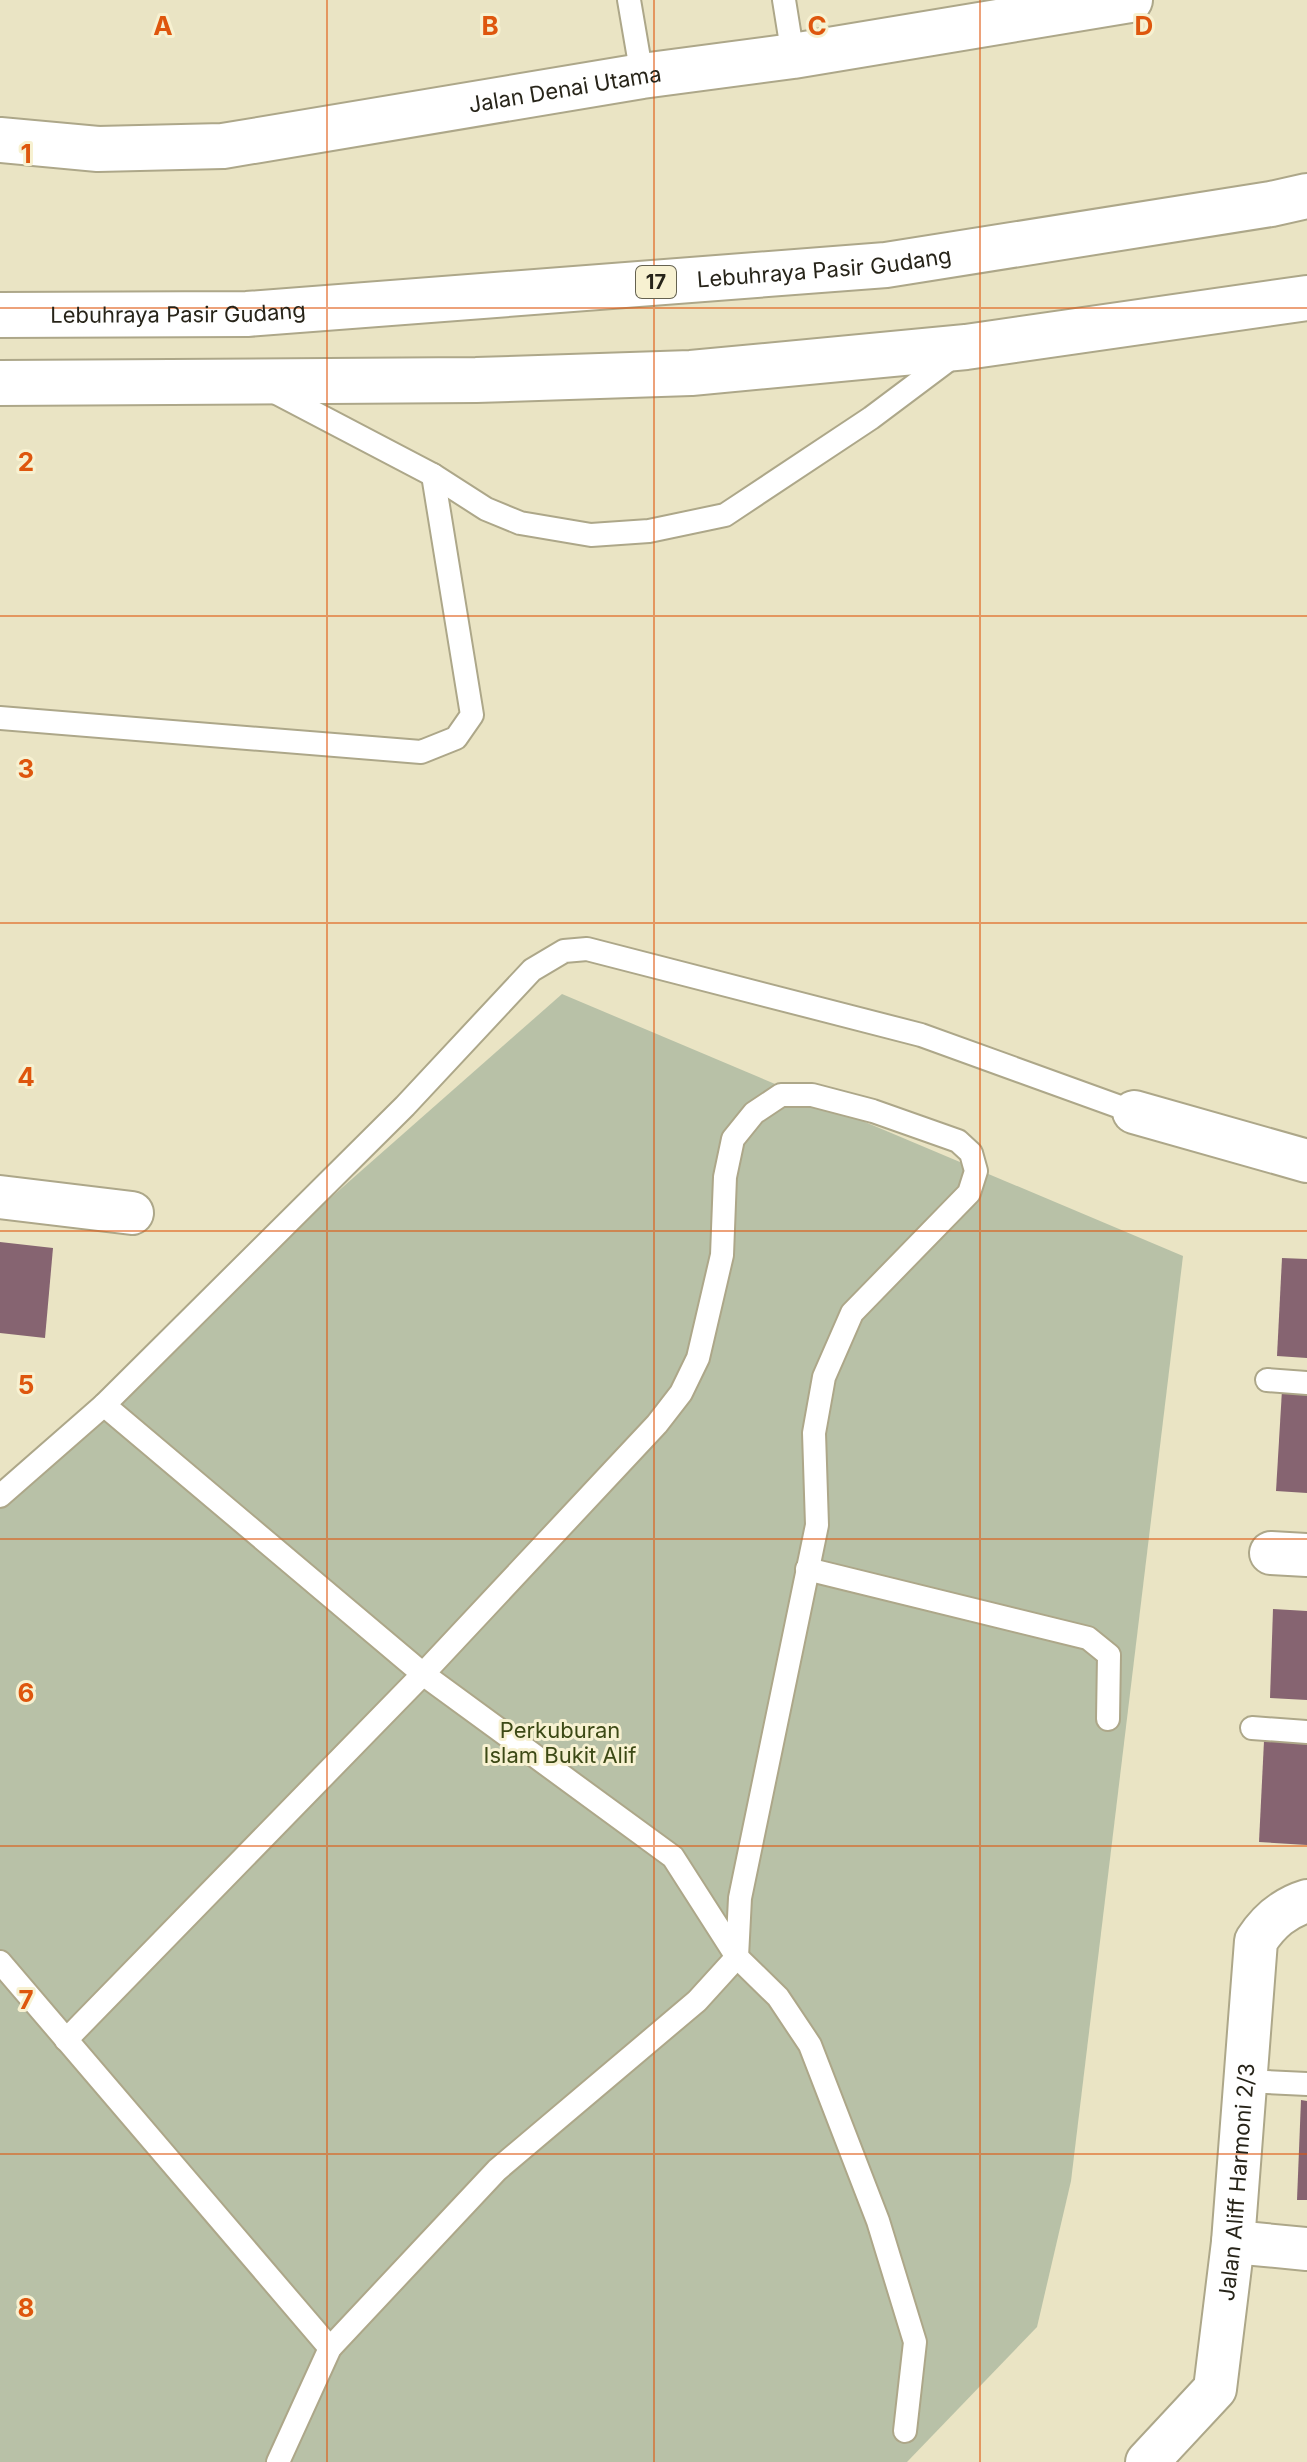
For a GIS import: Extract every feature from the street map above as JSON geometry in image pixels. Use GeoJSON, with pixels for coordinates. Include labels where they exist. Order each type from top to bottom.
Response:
{"type":"FeatureCollection","features":[{"type":"Feature","properties":{"kind":"main road","name":"Jalan Denai Utama"},"geometry":{"type":"LineString","coordinates":[[0,140],[98,149],[223,146],[642,76],[793,56],[1075,4],[1130,0]]}},
{"type":"Feature","properties":{"kind":"main road","name":"Lebuhraya Pasir Gudang"},"geometry":{"type":"LineString","coordinates":[[0,315],[247,314],[886,265],[1307,196]]}},
{"type":"Feature","properties":{"kind":"main road"},"geometry":{"type":"LineString","coordinates":[[0,383],[476,380],[691,373],[966,347],[1307,298]]}},
{"type":"Feature","properties":{"kind":"street"},"geometry":{"type":"LineString","coordinates":[[1134,1112],[1307,1161]]}},
{"type":"Feature","properties":{"kind":"street"},"geometry":{"type":"LineString","coordinates":[[0,1197],[132,1213]]}},
{"type":"Feature","properties":{"kind":"street","name":"Jalan Aliff Harmoni 2/3"},"geometry":{"type":"LineString","coordinates":[[1158,2458],[1215,2389],[1233,2242],[1256,1941],[1267,1924],[1282,1912],[1307,1901]]}},
{"type":"Feature","properties":{"kind":"street"},"geometry":{"type":"LineString","coordinates":[[1233,2242],[1307,2249]]}},
{"type":"Feature","properties":{"kind":"lane"},"geometry":{"type":"LineString","coordinates":[[629,0],[642,76]]}},
{"type":"Feature","properties":{"kind":"lane"},"geometry":{"type":"LineString","coordinates":[[784,0],[793,56]]}},
{"type":"Feature","properties":{"kind":"lane"},"geometry":{"type":"LineString","coordinates":[[253,381],[433,475],[486,509],[520,523],[591,535],[649,531],[725,515],[871,418],[966,347]]}},
{"type":"Feature","properties":{"kind":"lane"},"geometry":{"type":"LineString","coordinates":[[0,718],[421,752],[456,738],[472,715],[433,475]]}},
{"type":"Feature","properties":{"kind":"lane"},"geometry":{"type":"LineString","coordinates":[[0,1496],[104,1405],[405,1106],[532,970],[564,951],[587,949],[921,1035],[1134,1112]]}},
{"type":"Feature","properties":{"kind":"lane"},"geometry":{"type":"LineString","coordinates":[[66,2040],[423,1674],[657,1424],[681,1393],[698,1358],[722,1255],[725,1177],[733,1139],[754,1113],[781,1095],[812,1095],[958,1141],[971,1153],[976,1171],[969,1193],[852,1313],[824,1377],[814,1433],[817,1525],[740,1898],[737,1957],[697,2001],[497,2170],[330,2348],[278,2462]]}},
{"type":"Feature","properties":{"kind":"lane"},"geometry":{"type":"LineString","coordinates":[[1267,1380],[1307,1383]]}},
{"type":"Feature","properties":{"kind":"lane"},"geometry":{"type":"LineString","coordinates":[[104,1405],[423,1674],[673,1857],[737,1957],[778,1997],[810,2045],[878,2221],[915,2342],[905,2431]]}},
{"type":"Feature","properties":{"kind":"lane"},"geometry":{"type":"LineString","coordinates":[[807,1569],[1088,1638],[1109,1655],[1108,1719]]}},
{"type":"Feature","properties":{"kind":"lane"},"geometry":{"type":"LineString","coordinates":[[1252,1728],[1307,1732]]}},
{"type":"Feature","properties":{"kind":"lane"},"geometry":{"type":"LineString","coordinates":[[0,1962],[330,2348]]}},
{"type":"Feature","properties":{"kind":"lane"},"geometry":{"type":"LineString","coordinates":[[1245,2081],[1307,2084]]}},
{"type":"Feature","properties":{"kind":"green space","name":"Perkuburan Islam Bukit Alif"},"geometry":{"type":"Polygon","coordinates":[[[562,994],[1183,1256],[1071,2181],[1037,2327],[907,2462],[0,2462],[0,1489],[562,994]]]}},
{"type":"Feature","properties":{"kind":"building"},"geometry":{"type":"Polygon","coordinates":[[[0,1242],[53,1248],[45,1338],[0,1333],[0,1242]]]}},
{"type":"Feature","properties":{"kind":"building"},"geometry":{"type":"Polygon","coordinates":[[[1282,1258],[1307,1259],[1307,1358],[1277,1356],[1282,1258]]]}},
{"type":"Feature","properties":{"kind":"building"},"geometry":{"type":"Polygon","coordinates":[[[1282,1390],[1307,1392],[1307,1493],[1276,1491],[1282,1390]]]}},
{"type":"Feature","properties":{"kind":"building"},"geometry":{"type":"Polygon","coordinates":[[[1273,1609],[1307,1611],[1307,1700],[1270,1698],[1273,1609]]]}},
{"type":"Feature","properties":{"kind":"building"},"geometry":{"type":"Polygon","coordinates":[[[1264,1741],[1307,1744],[1307,1845],[1259,1842],[1264,1741]]]}},
{"type":"Feature","properties":{"kind":"building"},"geometry":{"type":"Polygon","coordinates":[[[1301,2100],[1307,2101],[1307,2200],[1297,2200],[1301,2100]]]}}]}
